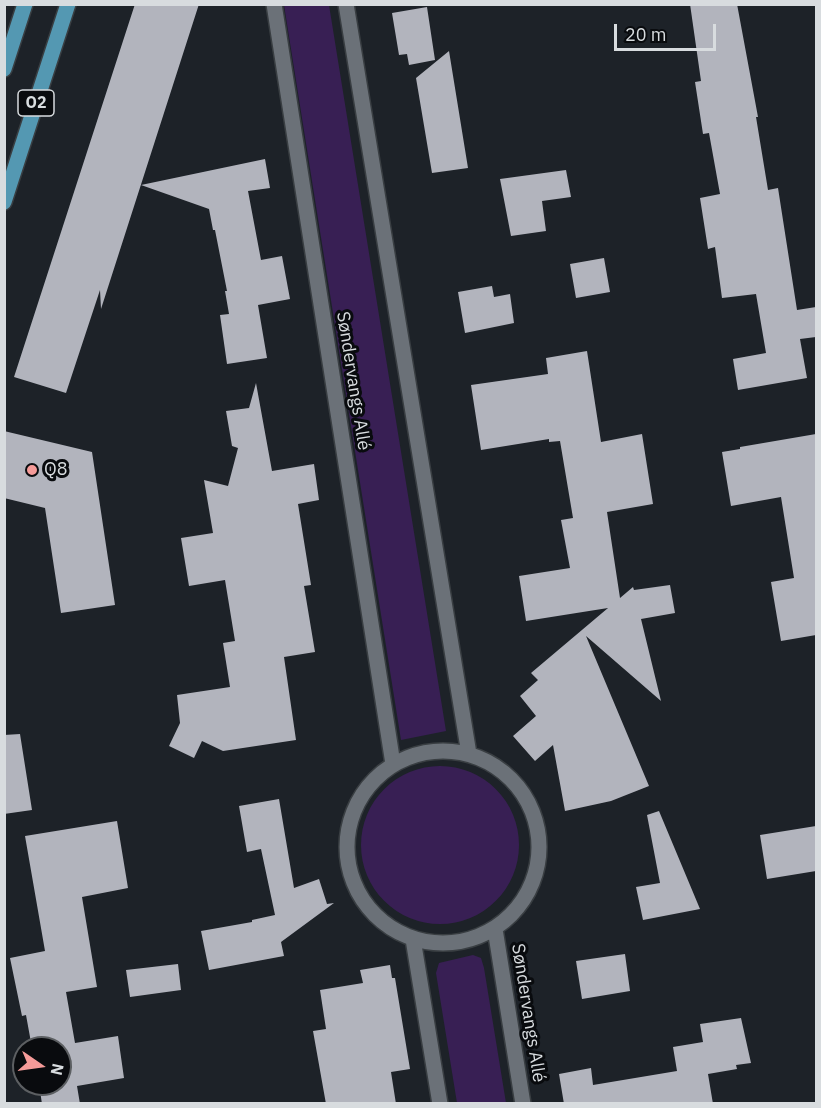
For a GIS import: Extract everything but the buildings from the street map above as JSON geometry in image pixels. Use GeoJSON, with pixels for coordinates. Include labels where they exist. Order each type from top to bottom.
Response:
{"type":"FeatureCollection","features":[{"type":"Feature","properties":{"kind":"main road","name":"O2"},"geometry":{"type":"LineString","coordinates":[[4,69],[25,4]]}},
{"type":"Feature","properties":{"kind":"main road","name":"O2"},"geometry":{"type":"LineString","coordinates":[[4,202],[68,4]]}},
{"type":"Feature","properties":{"kind":"street","name":"Søndervangs Allé"},"geometry":{"type":"LineString","coordinates":[[274,4],[393,764]]}},
{"type":"Feature","properties":{"kind":"street"},"geometry":{"type":"LineString","coordinates":[[346,4],[469,754]]}},
{"type":"Feature","properties":{"kind":"street"},"geometry":{"type":"LineString","coordinates":[[450,750],[469,754],[500,768],[524,794],[538,826],[540,855],[533,884],[517,909],[495,929],[469,940],[441,944],[413,939],[390,927],[370,910],[356,888],[348,863],[347,840],[351,817],[361,796],[376,778],[393,764],[430,751],[450,750]]}},
{"type":"Feature","properties":{"kind":"street","name":"Søndervangs Allé"},"geometry":{"type":"LineString","coordinates":[[495,929],[523,1104]]}},
{"type":"Feature","properties":{"kind":"street"},"geometry":{"type":"LineString","coordinates":[[413,939],[440,1104]]}},
{"type":"Feature","properties":{"kind":"shaded area"},"geometry":{"type":"Polygon","coordinates":[[[284,5],[329,5],[446,731],[401,740],[284,5]]]}},
{"type":"Feature","properties":{"kind":"shaded area"},"geometry":{"type":"Polygon","coordinates":[[[440,766],[470,772],[484,779],[496,789],[506,801],[513,815],[519,845],[513,875],[506,889],[496,901],[484,911],[470,918],[440,924],[410,918],[396,911],[384,901],[374,889],[367,875],[361,845],[367,815],[374,801],[384,789],[396,779],[410,772],[440,766]]]}},
{"type":"Feature","properties":{"kind":"shaded area"},"geometry":{"type":"Polygon","coordinates":[[[473,955],[481,958],[484,968],[506,1103],[457,1103],[436,973],[439,963],[473,955]]]}},
{"type":"Feature","properties":{"kind":"place","name":"Q8"},"geometry":{"type":"Point","coordinates":[32,470]}}]}
